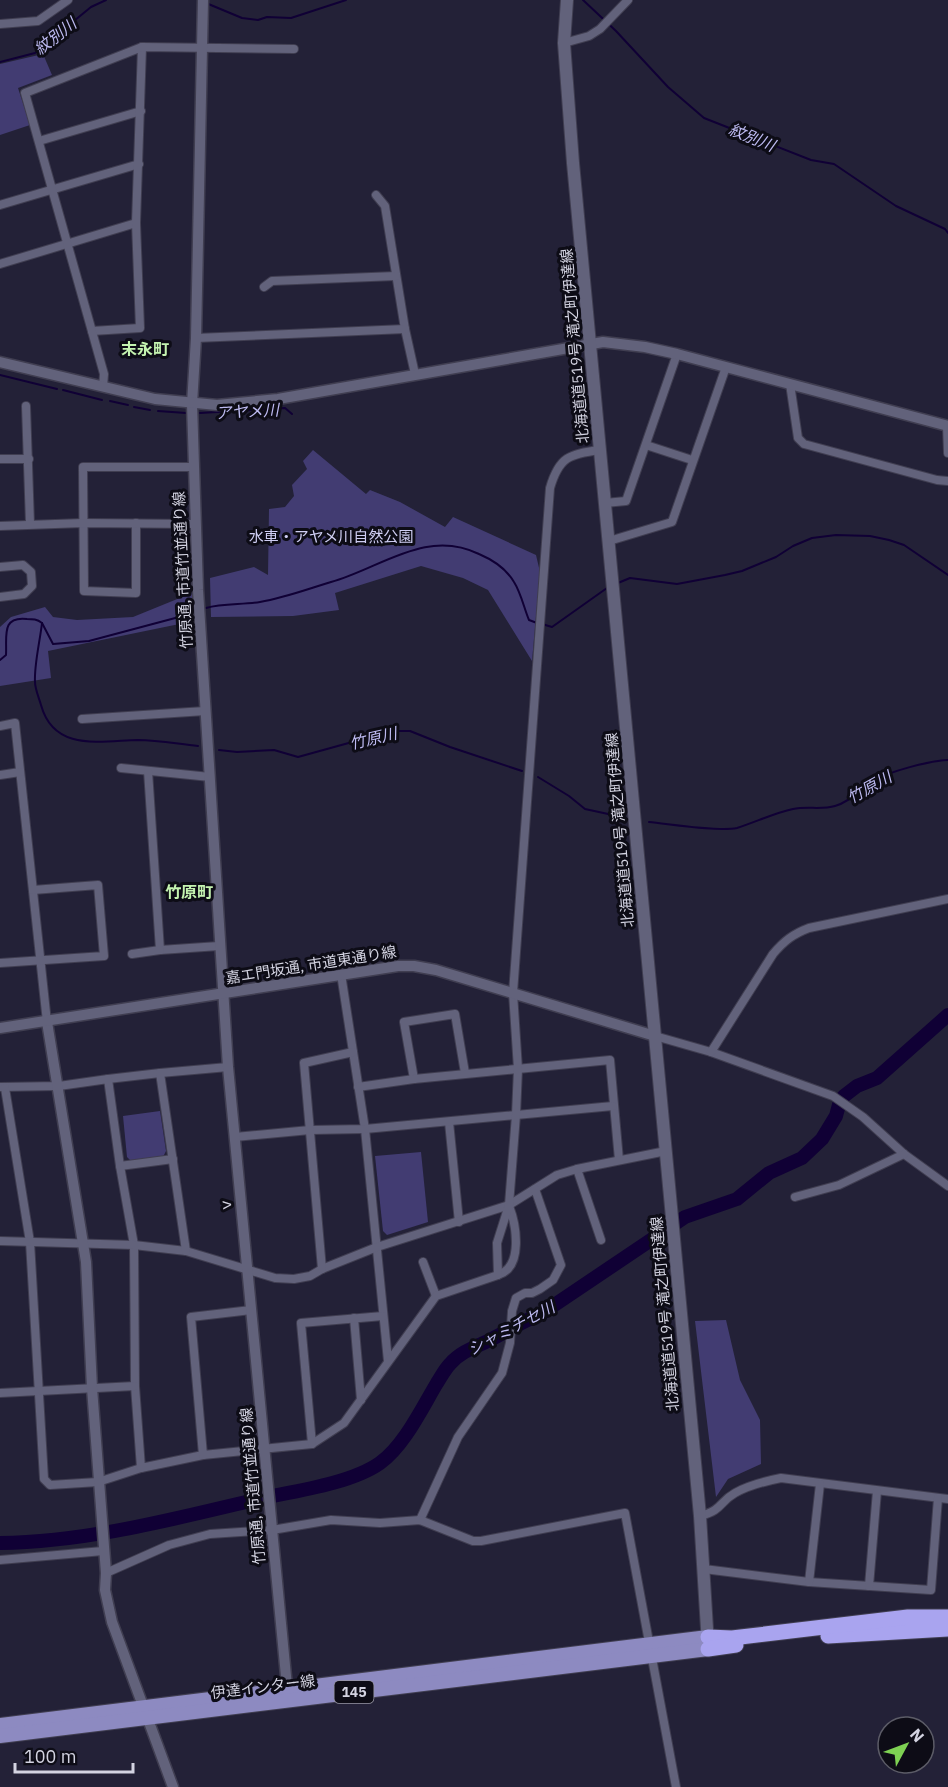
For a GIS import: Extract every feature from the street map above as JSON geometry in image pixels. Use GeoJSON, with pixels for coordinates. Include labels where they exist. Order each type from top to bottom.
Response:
{"type":"FeatureCollection","features":[{"type":"Feature","properties":{"kind":"highway"},"geometry":{"type":"LineString","coordinates":[[708,1643],[732,1638],[908,1617],[948,1617]]}},
{"type":"Feature","properties":{"kind":"highway"},"geometry":{"type":"LineString","coordinates":[[708,1643],[948,1629]]}},
{"type":"Feature","properties":{"kind":"main road","name":"北海道道519号 滝之町伊達線"},"geometry":{"type":"LineString","coordinates":[[566,4],[564,43],[573,164],[691,1421],[708,1643]]}},
{"type":"Feature","properties":{"kind":"main road","name":"伊達インター線"},"geometry":{"type":"LineString","coordinates":[[0,1736],[146,1713],[708,1643]]}},
{"type":"Feature","properties":{"kind":"main road","name":"伊達インター線"},"geometry":{"type":"LineString","coordinates":[[0,1725],[146,1713]]}},
{"type":"Feature","properties":{"kind":"street"},"geometry":{"type":"LineString","coordinates":[[0,24],[38,21],[68,0]]}},
{"type":"Feature","properties":{"kind":"street","name":"竹原通, 市道竹並通り線"},"geometry":{"type":"LineString","coordinates":[[203,0],[196,338],[192,404],[195,524],[222,994],[235,1137]]}},
{"type":"Feature","properties":{"kind":"street"},"geometry":{"type":"LineString","coordinates":[[564,43],[589,36],[628,0]]}},
{"type":"Feature","properties":{"kind":"street"},"geometry":{"type":"LineString","coordinates":[[92,331],[140,328],[136,223],[142,47]]}},
{"type":"Feature","properties":{"kind":"street"},"geometry":{"type":"LineString","coordinates":[[103,387],[104,374],[25,93],[142,47],[294,49]]}},
{"type":"Feature","properties":{"kind":"street"},"geometry":{"type":"LineString","coordinates":[[39,141],[141,111]]}},
{"type":"Feature","properties":{"kind":"street"},"geometry":{"type":"LineString","coordinates":[[0,205],[139,164]]}},
{"type":"Feature","properties":{"kind":"street"},"geometry":{"type":"LineString","coordinates":[[376,195],[385,206],[405,329],[415,374]]}},
{"type":"Feature","properties":{"kind":"street"},"geometry":{"type":"LineString","coordinates":[[0,264],[136,223]]}},
{"type":"Feature","properties":{"kind":"street"},"geometry":{"type":"LineString","coordinates":[[264,287],[272,281],[396,276]]}},
{"type":"Feature","properties":{"kind":"street"},"geometry":{"type":"LineString","coordinates":[[196,338],[405,329]]}},
{"type":"Feature","properties":{"kind":"street"},"geometry":{"type":"LineString","coordinates":[[0,362],[156,399],[218,405],[248,403],[590,343],[624,344],[677,354],[947,426],[948,453]]}},
{"type":"Feature","properties":{"kind":"street"},"geometry":{"type":"LineString","coordinates":[[605,503],[626,501],[677,354]]}},
{"type":"Feature","properties":{"kind":"street"},"geometry":{"type":"LineString","coordinates":[[609,541],[672,522],[726,368]]}},
{"type":"Feature","properties":{"kind":"street"},"geometry":{"type":"LineString","coordinates":[[790,384],[798,438],[804,444],[948,481]]}},
{"type":"Feature","properties":{"kind":"street"},"geometry":{"type":"LineString","coordinates":[[26,406],[30,524]]}},
{"type":"Feature","properties":{"kind":"street"},"geometry":{"type":"LineString","coordinates":[[646,445],[692,460]]}},
{"type":"Feature","properties":{"kind":"street"},"geometry":{"type":"LineString","coordinates":[[498,1275],[497,1243],[509,1205],[516,1115],[518,1069],[513,993],[550,488],[555,472],[567,457],[578,452],[600,450]]}},
{"type":"Feature","properties":{"kind":"street"},"geometry":{"type":"LineString","coordinates":[[0,459],[29,459]]}},
{"type":"Feature","properties":{"kind":"street"},"geometry":{"type":"LineString","coordinates":[[136,523],[136,593],[84,591],[83,467],[194,467]]}},
{"type":"Feature","properties":{"kind":"street"},"geometry":{"type":"LineString","coordinates":[[0,526],[195,524]]}},
{"type":"Feature","properties":{"kind":"street"},"geometry":{"type":"LineString","coordinates":[[0,567],[23,565],[31,572],[32,586],[24,594],[0,597]]}},
{"type":"Feature","properties":{"kind":"street"},"geometry":{"type":"LineString","coordinates":[[82,719],[205,711]]}},
{"type":"Feature","properties":{"kind":"street"},"geometry":{"type":"LineString","coordinates":[[0,726],[15,723],[47,1022],[86,1262],[98,1482],[106,1573],[105,1590],[112,1622],[172,1787]]}},
{"type":"Feature","properties":{"kind":"street"},"geometry":{"type":"LineString","coordinates":[[121,768],[210,777]]}},
{"type":"Feature","properties":{"kind":"street"},"geometry":{"type":"LineString","coordinates":[[148,771],[160,950]]}},
{"type":"Feature","properties":{"kind":"street"},"geometry":{"type":"LineString","coordinates":[[0,775],[20,772]]}},
{"type":"Feature","properties":{"kind":"street"},"geometry":{"type":"LineString","coordinates":[[0,963],[104,956],[98,885],[33,890]]}},
{"type":"Feature","properties":{"kind":"street"},"geometry":{"type":"LineString","coordinates":[[711,1052],[773,954],[784,941],[795,933],[809,928],[948,899]]}},
{"type":"Feature","properties":{"kind":"street"},"geometry":{"type":"LineString","coordinates":[[132,954],[219,946]]}},
{"type":"Feature","properties":{"kind":"street","name":"嘉エ門坂通, 市道東通り線"},"geometry":{"type":"LineString","coordinates":[[0,1028],[341,974],[414,966],[436,970],[655,1036]]}},
{"type":"Feature","properties":{"kind":"street"},"geometry":{"type":"LineString","coordinates":[[341,974],[365,1129],[388,1361]]}},
{"type":"Feature","properties":{"kind":"street"},"geometry":{"type":"LineString","coordinates":[[414,1078],[404,1022],[455,1014],[465,1073]]}},
{"type":"Feature","properties":{"kind":"street"},"geometry":{"type":"LineString","coordinates":[[655,1036],[711,1052],[833,1095],[904,1154],[948,1186]]}},
{"type":"Feature","properties":{"kind":"street"},"geometry":{"type":"LineString","coordinates":[[322,1269],[304,1063],[353,1053]]}},
{"type":"Feature","properties":{"kind":"street"},"geometry":{"type":"LineString","coordinates":[[358,1087],[414,1078],[610,1060],[619,1160]]}},
{"type":"Feature","properties":{"kind":"street"},"geometry":{"type":"LineString","coordinates":[[228,1067],[58,1086],[2,1088],[30,1242],[44,1479],[50,1485],[98,1482],[141,1468],[203,1455],[312,1444],[344,1423],[436,1296],[505,1273],[509,1268],[516,1244],[515,1221],[509,1205]]}},
{"type":"Feature","properties":{"kind":"street"},"geometry":{"type":"LineString","coordinates":[[160,1073],[186,1251]]}},
{"type":"Feature","properties":{"kind":"street"},"geometry":{"type":"LineString","coordinates":[[108,1079],[134,1245],[135,1386],[141,1468]]}},
{"type":"Feature","properties":{"kind":"street"},"geometry":{"type":"LineString","coordinates":[[235,1137],[310,1130],[365,1129],[614,1106]]}},
{"type":"Feature","properties":{"kind":"street"},"geometry":{"type":"LineString","coordinates":[[449,1122],[459,1222]]}},
{"type":"Feature","properties":{"kind":"street","name":"ｖ"},"geometry":{"type":"LineString","coordinates":[[235,1137],[247,1270]]}},
{"type":"Feature","properties":{"kind":"street"},"geometry":{"type":"LineString","coordinates":[[0,1241],[134,1245],[186,1251],[274,1278],[294,1279],[310,1276],[322,1269],[377,1248],[509,1205],[557,1175],[666,1151]]}},
{"type":"Feature","properties":{"kind":"street"},"geometry":{"type":"LineString","coordinates":[[795,1197],[839,1185],[904,1154]]}},
{"type":"Feature","properties":{"kind":"street"},"geometry":{"type":"LineString","coordinates":[[120,1166],[173,1159]]}},
{"type":"Feature","properties":{"kind":"street"},"geometry":{"type":"LineString","coordinates":[[577,1169],[601,1240]]}},
{"type":"Feature","properties":{"kind":"street"},"geometry":{"type":"LineString","coordinates":[[420,1520],[458,1437],[502,1373],[510,1343],[512,1311],[516,1298],[525,1293],[532,1293],[553,1280],[561,1264],[535,1189]]}},
{"type":"Feature","properties":{"kind":"street"},"geometry":{"type":"LineString","coordinates":[[423,1263],[436,1296]]}},
{"type":"Feature","properties":{"kind":"street","name":"竹原通, 市道竹並通り線"},"geometry":{"type":"LineString","coordinates":[[247,1270],[288,1695]]}},
{"type":"Feature","properties":{"kind":"street"},"geometry":{"type":"LineString","coordinates":[[203,1455],[191,1317],[251,1310]]}},
{"type":"Feature","properties":{"kind":"street"},"geometry":{"type":"LineString","coordinates":[[312,1444],[301,1323],[383,1316]]}},
{"type":"Feature","properties":{"kind":"street"},"geometry":{"type":"LineString","coordinates":[[354,1318],[361,1400]]}},
{"type":"Feature","properties":{"kind":"street"},"geometry":{"type":"LineString","coordinates":[[0,1393],[135,1386]]}},
{"type":"Feature","properties":{"kind":"street"},"geometry":{"type":"LineString","coordinates":[[699,1510],[712,1513],[734,1494],[765,1481],[782,1478],[948,1498]]}},
{"type":"Feature","properties":{"kind":"street"},"geometry":{"type":"LineString","coordinates":[[809,1582],[820,1484]]}},
{"type":"Feature","properties":{"kind":"street"},"geometry":{"type":"LineString","coordinates":[[869,1586],[877,1491]]}},
{"type":"Feature","properties":{"kind":"street"},"geometry":{"type":"LineString","coordinates":[[704,1569],[809,1582],[931,1590],[938,1498]]}},
{"type":"Feature","properties":{"kind":"street"},"geometry":{"type":"LineString","coordinates":[[106,1573],[169,1545],[210,1534],[272,1530],[331,1520],[380,1523],[420,1520],[473,1541],[481,1541],[625,1513],[676,1787]]}},
{"type":"Feature","properties":{"kind":"street"},"geometry":{"type":"LineString","coordinates":[[0,1560],[103,1548]]}},
{"type":"Feature","properties":{"kind":"green space"},"geometry":{"type":"Polygon","coordinates":[[[43,54],[52,75],[18,88],[30,125],[0,135],[0,64],[43,54]]]}},
{"type":"Feature","properties":{"kind":"green space","name":"水車・アヤメ川自然公園"},"geometry":{"type":"Polygon","coordinates":[[[313,450],[366,494],[370,490],[400,502],[445,527],[453,517],[536,555],[540,572],[532,661],[488,590],[463,578],[421,566],[335,593],[339,610],[293,616],[211,617],[210,578],[254,567],[268,575],[269,509],[285,507],[294,496],[292,485],[307,469],[303,461],[313,450]]]}},
{"type":"Feature","properties":{"kind":"green space"},"geometry":{"type":"Polygon","coordinates":[[[192,593],[194,621],[48,651],[51,678],[0,686],[0,627],[11,617],[45,607],[53,617],[77,620],[133,617],[192,593]]]}},
{"type":"Feature","properties":{"kind":"green space"},"geometry":{"type":"Polygon","coordinates":[[[160,1111],[166,1151],[163,1157],[131,1161],[127,1157],[123,1116],[160,1111]]]}},
{"type":"Feature","properties":{"kind":"green space"},"geometry":{"type":"Polygon","coordinates":[[[421,1152],[428,1222],[387,1235],[383,1231],[375,1156],[421,1152]]]}},
{"type":"Feature","properties":{"kind":"green space"},"geometry":{"type":"Polygon","coordinates":[[[726,1320],[740,1380],[760,1420],[761,1464],[728,1479],[716,1497],[695,1321],[726,1320]]]}},
{"type":"Feature","properties":{"kind":"waterway","name":"紋別川"},"geometry":{"type":"LineString","coordinates":[[0,62],[35,53],[91,7],[106,0]]}},
{"type":"Feature","properties":{"kind":"waterway","name":"紋別川"},"geometry":{"type":"LineString","coordinates":[[206,3],[242,18],[258,20],[267,17],[291,18],[346,0]]}},
{"type":"Feature","properties":{"kind":"waterway","name":"紋別川"},"geometry":{"type":"LineString","coordinates":[[583,0],[616,31],[668,87],[704,118],[811,160],[834,164],[896,206],[945,229],[948,233]]}},
{"type":"Feature","properties":{"kind":"waterway","name":"アヤメ川"},"geometry":{"type":"LineString","coordinates":[[0,375],[57,389]]}},
{"type":"Feature","properties":{"kind":"waterway","name":"アヤメ川"},"geometry":{"type":"LineString","coordinates":[[63,390],[102,400]]}},
{"type":"Feature","properties":{"kind":"waterway","name":"アヤメ川"},"geometry":{"type":"LineString","coordinates":[[110,401],[128,405]]}},
{"type":"Feature","properties":{"kind":"waterway","name":"アヤメ川"},"geometry":{"type":"LineString","coordinates":[[134,407],[150,410]]}},
{"type":"Feature","properties":{"kind":"waterway","name":"アヤメ川"},"geometry":{"type":"LineString","coordinates":[[200,413],[285,408],[292,414]]}},
{"type":"Feature","properties":{"kind":"waterway","name":"アヤメ川"},"geometry":{"type":"LineString","coordinates":[[158,411],[186,413]]}},
{"type":"Feature","properties":{"kind":"waterway"},"geometry":{"type":"LineString","coordinates":[[618,583],[630,578],[677,584],[725,575],[742,571],[776,557],[812,538],[836,535],[870,536],[904,545],[948,575]]}},
{"type":"Feature","properties":{"kind":"waterway"},"geometry":{"type":"LineString","coordinates":[[206,608],[278,598],[350,576],[404,553],[441,545],[459,547],[484,556],[499,565],[516,586],[529,620],[537,623]]}},
{"type":"Feature","properties":{"kind":"waterway"},"geometry":{"type":"LineString","coordinates":[[542,624],[552,627],[607,588]]}},
{"type":"Feature","properties":{"kind":"waterway"},"geometry":{"type":"LineString","coordinates":[[42,623],[53,644],[89,641],[194,613]]}},
{"type":"Feature","properties":{"kind":"waterway"},"geometry":{"type":"LineString","coordinates":[[0,660],[6,655],[6,634],[9,624],[19,619],[33,619],[42,623]]}},
{"type":"Feature","properties":{"kind":"waterway","name":"竹原川"},"geometry":{"type":"LineString","coordinates":[[42,623],[35,668],[35,685],[47,720],[56,730],[67,737],[94,742],[146,740],[198,746]]}},
{"type":"Feature","properties":{"kind":"waterway","name":"竹原川"},"geometry":{"type":"LineString","coordinates":[[219,750],[237,752],[274,750],[298,757],[392,731],[410,731],[522,771]]}},
{"type":"Feature","properties":{"kind":"waterway","name":"竹原川"},"geometry":{"type":"LineString","coordinates":[[649,822],[706,828],[737,828],[793,809],[835,806],[873,781],[889,774],[920,764],[948,760]]}},
{"type":"Feature","properties":{"kind":"waterway","name":"竹原川"},"geometry":{"type":"LineString","coordinates":[[538,777],[585,809],[622,817]]}},
{"type":"Feature","properties":{"kind":"waterway","name":"シャミチセ川"},"geometry":{"type":"LineString","coordinates":[[0,1543],[33,1542],[133,1528],[324,1485],[368,1470],[389,1456],[397,1447],[445,1371],[459,1356],[541,1314],[685,1217],[737,1199],[769,1173],[802,1158],[822,1139],[836,1116],[840,1101],[844,1096],[857,1086],[877,1078],[948,1015]]}},
{"type":"Feature","properties":{"kind":"district","name":"末永町"},"geometry":{"type":"Point","coordinates":[145,349]}},
{"type":"Feature","properties":{"kind":"district","name":"竹原町"},"geometry":{"type":"Point","coordinates":[189,892]}}]}
